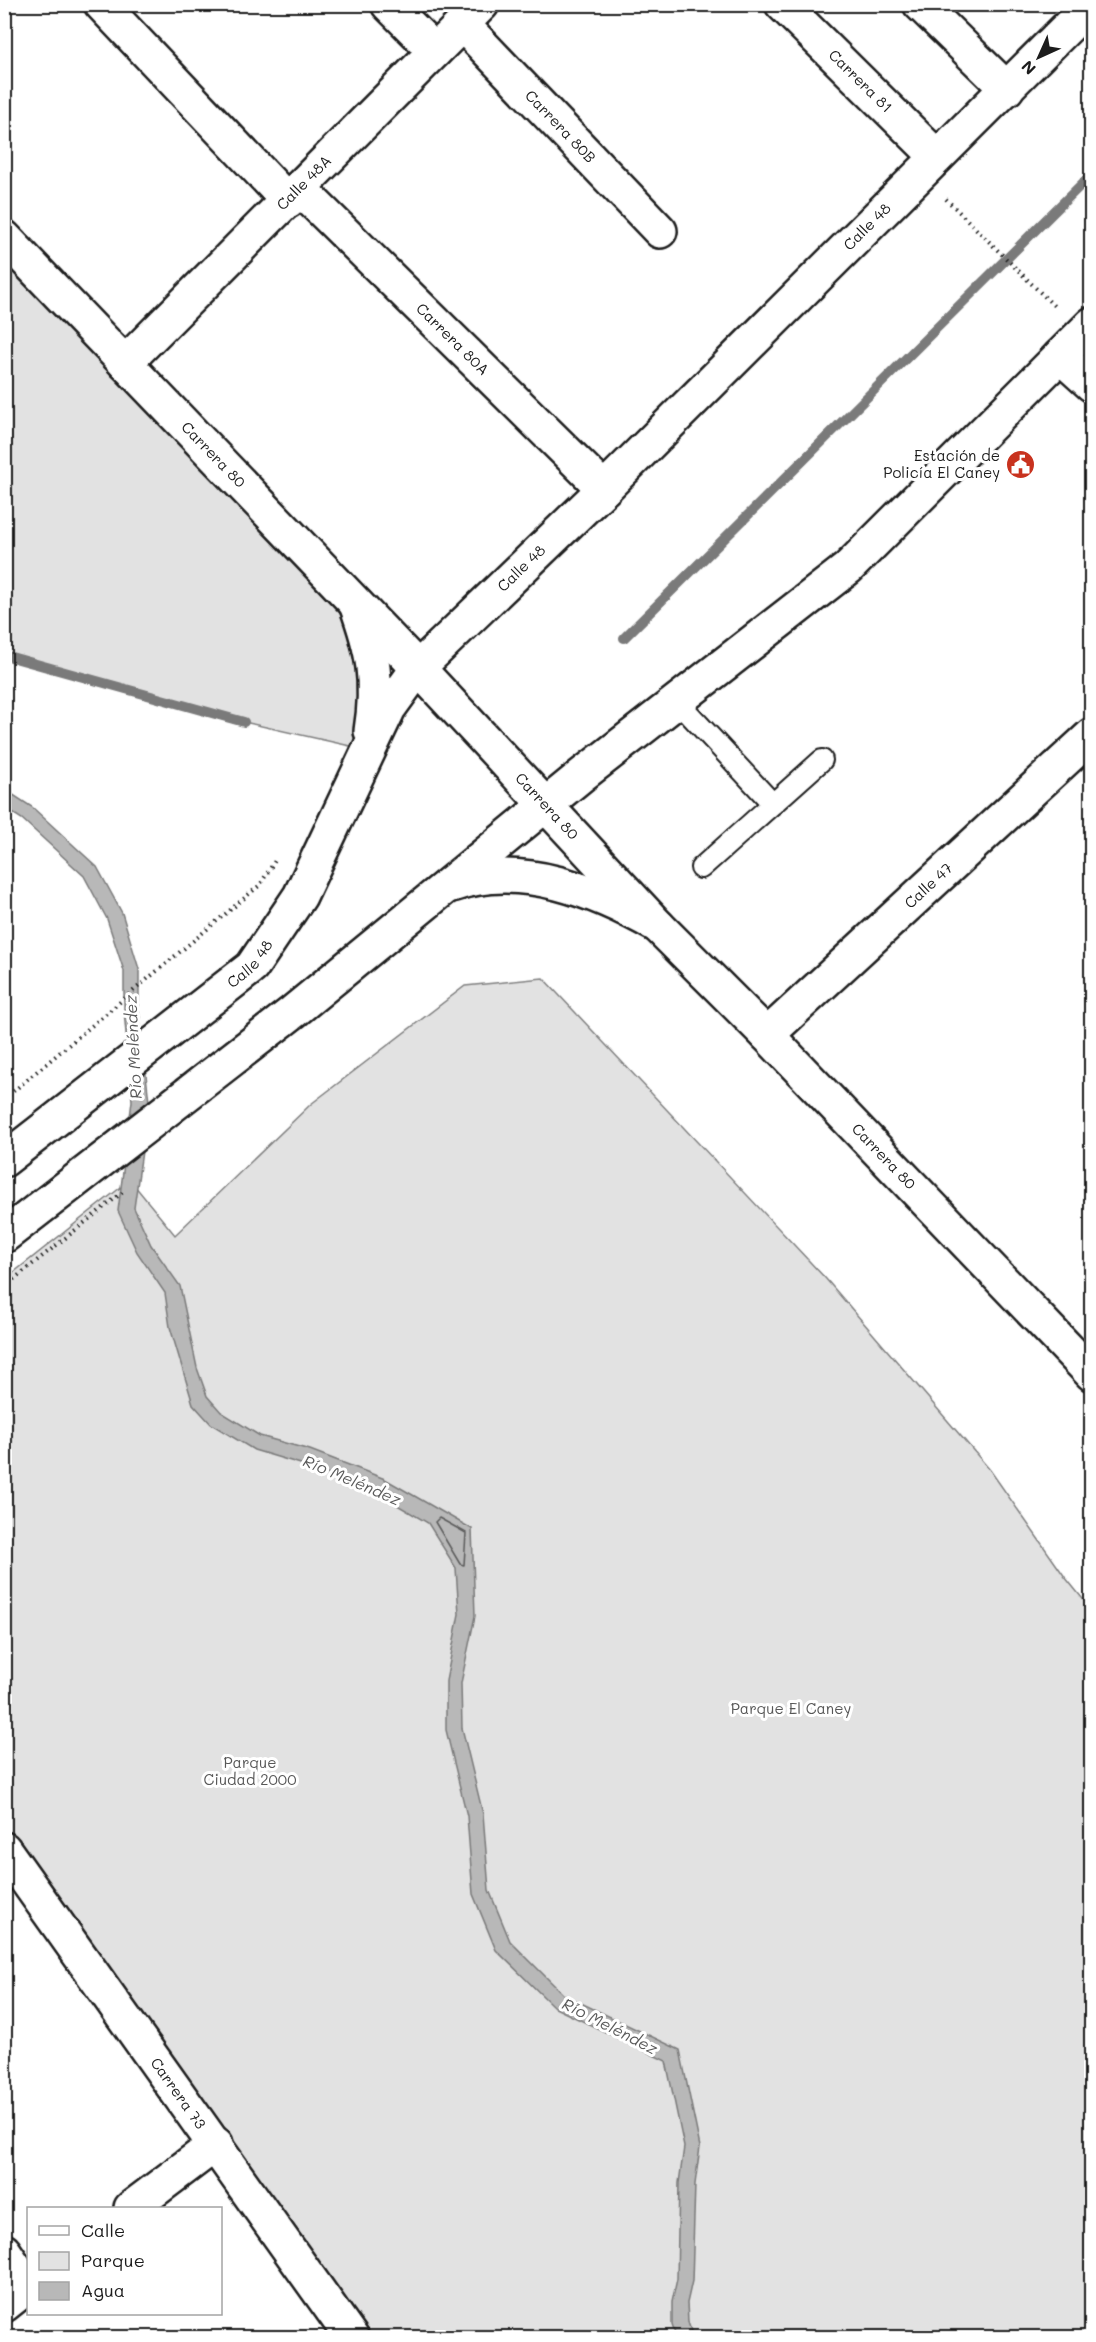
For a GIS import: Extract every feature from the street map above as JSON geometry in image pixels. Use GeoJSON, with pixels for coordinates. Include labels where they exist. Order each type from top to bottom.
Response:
{"type":"FeatureCollection","features":[{"type":"Feature","properties":{"kind":"street","name":"Carrera 80A"},"geometry":{"type":"LineString","coordinates":[[101,4],[294,195],[604,489]]}},
{"type":"Feature","properties":{"kind":"street"},"geometry":{"type":"LineString","coordinates":[[388,4],[435,51]]}},
{"type":"Feature","properties":{"kind":"street","name":"Carrera 81"},"geometry":{"type":"LineString","coordinates":[[782,4],[937,157]]}},
{"type":"Feature","properties":{"kind":"street"},"geometry":{"type":"LineString","coordinates":[[920,4],[1006,88]]}},
{"type":"Feature","properties":{"kind":"street","name":"Calle 48"},"geometry":{"type":"LineString","coordinates":[[4,1160],[252,967],[300,896],[389,708],[418,668],[604,489],[1091,4]]}},
{"type":"Feature","properties":{"kind":"street","name":"Calle 48A"},"geometry":{"type":"LineString","coordinates":[[125,363],[472,14]]}},
{"type":"Feature","properties":{"kind":"street","name":"Carrera 80B"},"geometry":{"type":"LineString","coordinates":[[472,14],[660,231]]}},
{"type":"Feature","properties":{"kind":"street","name":"Carrera 80"},"geometry":{"type":"LineString","coordinates":[[4,237],[418,668],[548,805],[658,926],[767,1035],[1092,1374]]}},
{"type":"Feature","properties":{"kind":"street"},"geometry":{"type":"LineString","coordinates":[[4,1236],[292,1012],[442,889],[848,568],[1092,324]]}},
{"type":"Feature","properties":{"kind":"street"},"geometry":{"type":"LineString","coordinates":[[1060,356],[1092,385]]}},
{"type":"Feature","properties":{"kind":"street"},"geometry":{"type":"LineString","coordinates":[[356,604],[370,642],[377,695],[368,750]]}},
{"type":"Feature","properties":{"kind":"street","name":"Calle 47"},"geometry":{"type":"LineString","coordinates":[[767,1035],[1092,735]]}},
{"type":"Feature","properties":{"kind":"street"},"geometry":{"type":"LineString","coordinates":[[442,889],[469,879],[501,877],[535,880],[578,888],[619,904],[658,926]]}},
{"type":"Feature","properties":{"kind":"street","name":"Carrera 73"},"geometry":{"type":"LineString","coordinates":[[4,1849],[216,2144],[351,2337]]}},
{"type":"Feature","properties":{"kind":"street"},"geometry":{"type":"LineString","coordinates":[[132,2207],[216,2144]]}},
{"type":"Feature","properties":{"kind":"street"},"geometry":{"type":"LineString","coordinates":[[4,2251],[27,2285]]}},
{"type":"Feature","properties":{"kind":"street"},"geometry":{"type":"LineString","coordinates":[[4,2305],[27,2287]]}},
{"type":"Feature","properties":{"kind":"lane"},"geometry":{"type":"LineString","coordinates":[[678,702],[773,804]]}},
{"type":"Feature","properties":{"kind":"lane"},"geometry":{"type":"LineString","coordinates":[[701,868],[822,760]]}},
{"type":"Feature","properties":{"kind":"path"},"geometry":{"type":"LineString","coordinates":[[953,206],[1055,307]]}},
{"type":"Feature","properties":{"kind":"path"},"geometry":{"type":"LineString","coordinates":[[4,1100],[260,885],[278,855]]}},
{"type":"Feature","properties":{"kind":"green space"},"geometry":{"type":"Polygon","coordinates":[[[4,237],[356,604],[368,750],[244,722],[5,655],[4,237]]]}},
{"type":"Feature","properties":{"kind":"green space"},"geometry":{"type":"Polygon","coordinates":[[[543,978],[826,1279],[990,1470],[1065,1577],[1091,1609],[1091,2337],[352,2337],[5,1849],[4,1280],[130,1180],[175,1235],[311,1104],[465,986],[543,978]]]}},
{"type":"Feature","properties":{"kind":"water","name":"Río Meléndez"},"geometry":{"type":"Polygon","coordinates":[[[4,789],[32,807],[97,867],[122,913],[139,969],[139,1011],[149,1102],[134,1208],[151,1245],[180,1286],[197,1368],[207,1396],[221,1412],[260,1436],[310,1450],[385,1479],[472,1529],[475,1616],[461,1683],[462,1728],[483,1814],[489,1890],[510,1941],[564,1995],[680,2050],[700,2147],[695,2184],[692,2281],[687,2303],[688,2322],[693,2337],[676,2337],[672,2325],[672,2302],[677,2279],[679,2183],[684,2147],[666,2061],[555,2008],[496,1950],[473,1894],[467,1816],[446,1730],[446,1681],[459,1614],[456,1568],[428,1523],[377,1493],[304,1465],[254,1450],[211,1424],[193,1404],[170,1327],[165,1293],[137,1252],[118,1211],[132,1101],[124,1011],[124,971],[107,919],[84,876],[22,819],[5,808],[4,789]]]}},
{"type":"Feature","properties":{"kind":"waterway"},"geometry":{"type":"LineString","coordinates":[[624,638],[1092,174]]}},
{"type":"Feature","properties":{"kind":"waterway"},"geometry":{"type":"LineString","coordinates":[[4,655],[244,722]]}},
{"type":"Feature","properties":{"kind":"place","name":"Estación de Policía El Caney"},"geometry":{"type":"Point","coordinates":[1021,465]}},
{"type":"Feature","properties":{"kind":"park label","name":"Parque El Caney"},"geometry":{"type":"Point","coordinates":[791,1709]}},
{"type":"Feature","properties":{"kind":"park label","name":"Parque Ciudad 2000"},"geometry":{"type":"Point","coordinates":[250,1772]}}]}
